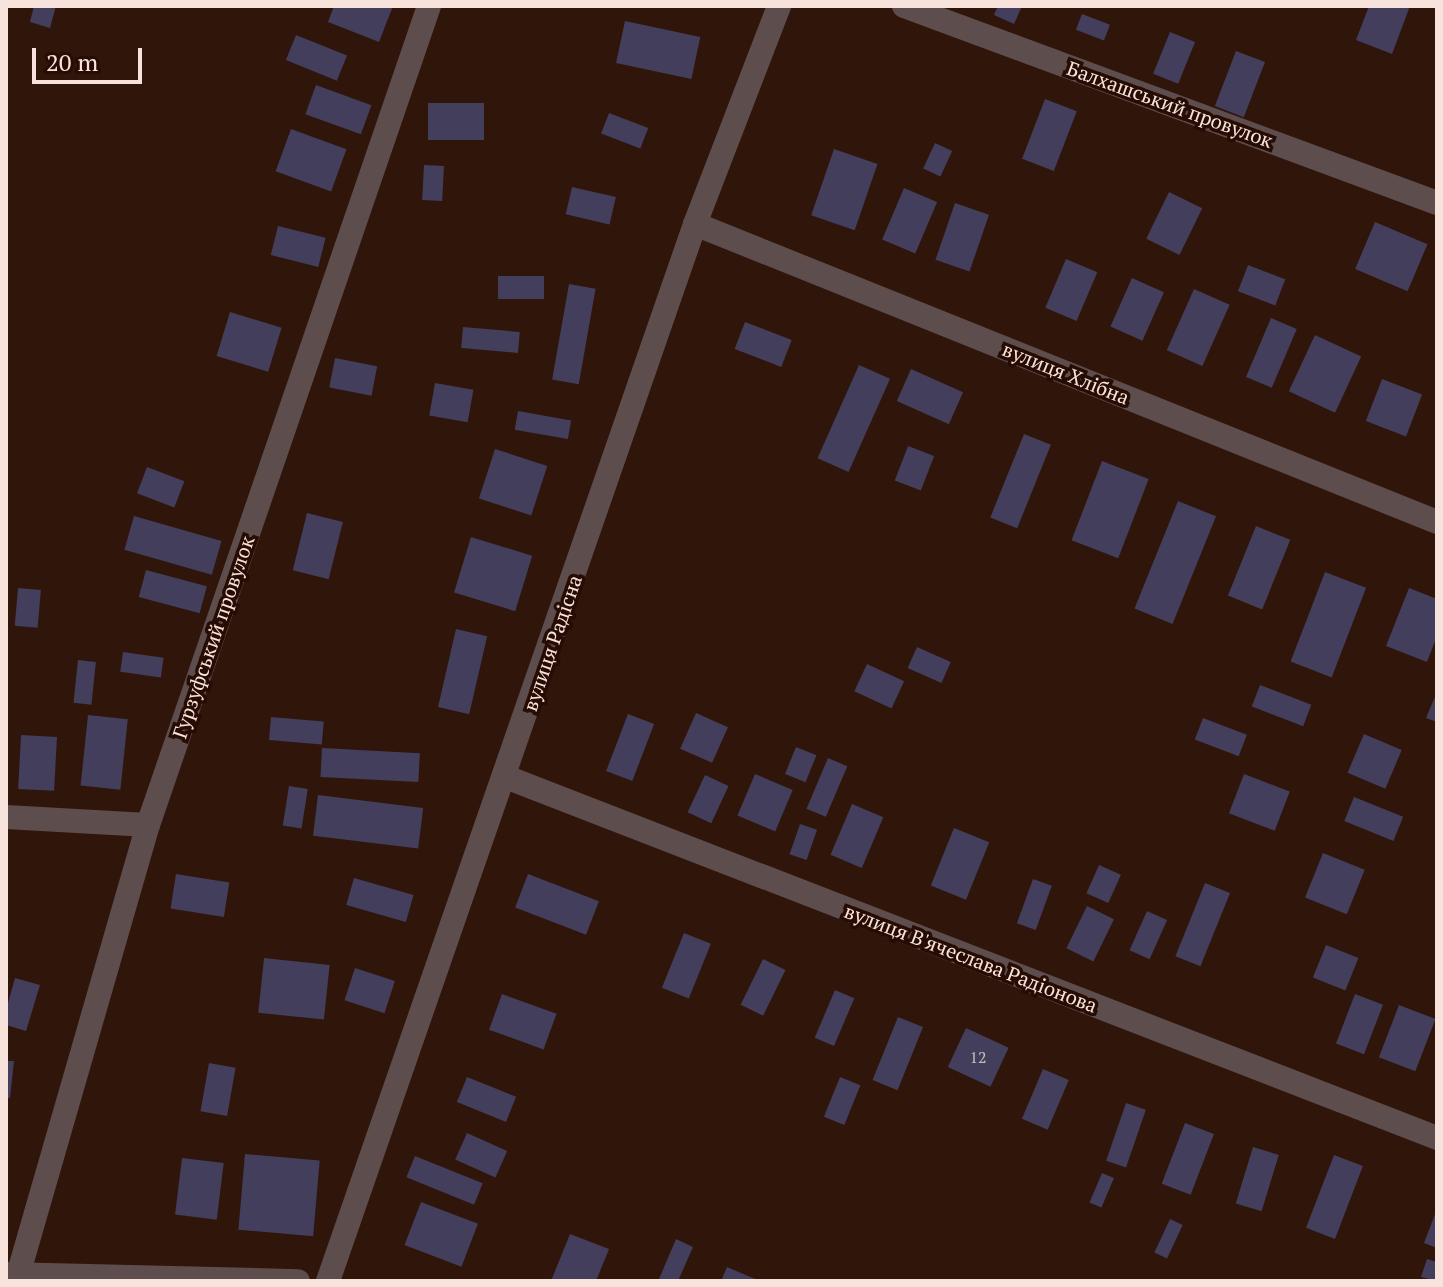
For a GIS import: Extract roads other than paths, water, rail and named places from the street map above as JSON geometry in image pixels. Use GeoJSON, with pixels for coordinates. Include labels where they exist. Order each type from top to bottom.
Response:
{"type":"FeatureCollection","features":[{"type":"Feature","properties":{"kind":"street","name":"Гурзуфський провулок"},"geometry":{"type":"LineString","coordinates":[[12,1275],[148,825],[429,6]]}},
{"type":"Feature","properties":{"kind":"street","name":"вулиця Радісна"},"geometry":{"type":"LineString","coordinates":[[328,1281],[506,777],[695,224],[779,6]]}},
{"type":"Feature","properties":{"kind":"street","name":"Балхашський провулок"},"geometry":{"type":"LineString","coordinates":[[904,6],[1437,203]]}},
{"type":"Feature","properties":{"kind":"street","name":"вулиця Хлібна"},"geometry":{"type":"LineString","coordinates":[[695,224],[1437,522]]}},
{"type":"Feature","properties":{"kind":"street","name":"вулиця В'ячеслава Радіонова"},"geometry":{"type":"LineString","coordinates":[[506,777],[1437,1138]]}},
{"type":"Feature","properties":{"kind":"street"},"geometry":{"type":"LineString","coordinates":[[6,817],[148,825]]}},
{"type":"Feature","properties":{"kind":"street"},"geometry":{"type":"LineString","coordinates":[[12,1275],[298,1281]]}}]}
